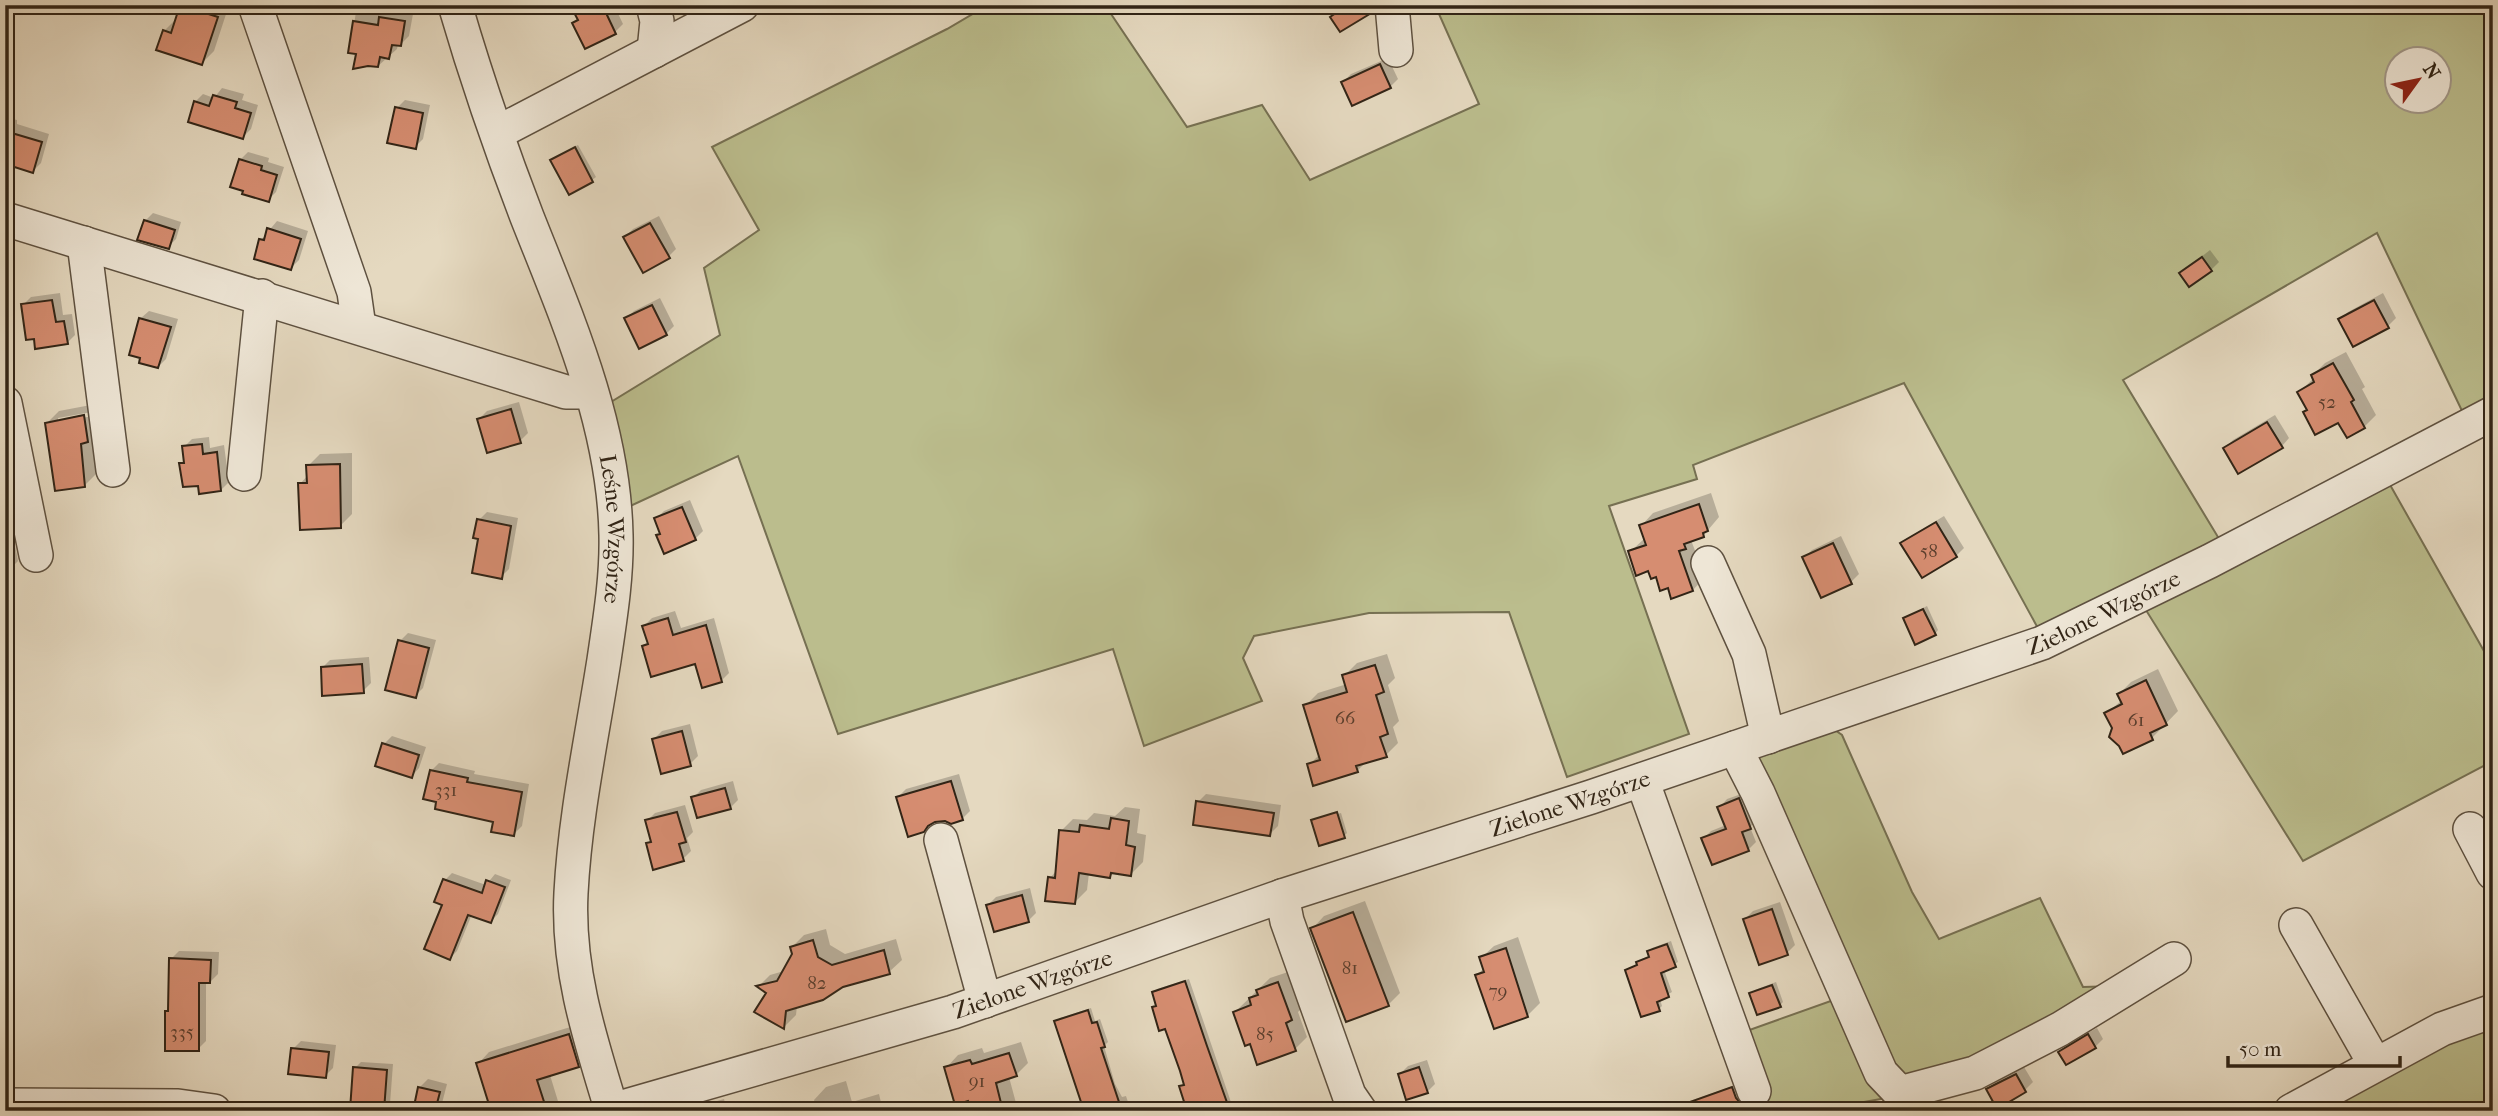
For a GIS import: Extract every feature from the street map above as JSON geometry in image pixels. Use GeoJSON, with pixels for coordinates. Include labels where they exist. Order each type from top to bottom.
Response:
{"type":"FeatureCollection","features":[{"type":"Feature","properties":{"kind":"street"},"geometry":{"type":"LineString","coordinates":[[255,5],[354,292],[359,327]]}},
{"type":"Feature","properties":{"kind":"street","name":"Leśne Wzgórze"},"geometry":{"type":"LineString","coordinates":[[455,5],[497,133],[567,318],[591,392],[610,470],[616,534],[614,596],[576,838],[571,894],[573,963],[587,1031],[612,1110]]}},
{"type":"Feature","properties":{"kind":"street"},"geometry":{"type":"LineString","coordinates":[[653,5],[657,21],[654,51]]}},
{"type":"Feature","properties":{"kind":"street"},"geometry":{"type":"LineString","coordinates":[[497,133],[742,5]]}},
{"type":"Feature","properties":{"kind":"street"},"geometry":{"type":"LineString","coordinates":[[1392,5],[1396,50]]}},
{"type":"Feature","properties":{"kind":"street"},"geometry":{"type":"LineString","coordinates":[[5,219],[262,296],[566,392],[591,392]]}},
{"type":"Feature","properties":{"kind":"street"},"geometry":{"type":"LineString","coordinates":[[84,243],[113,470]]}},
{"type":"Feature","properties":{"kind":"street"},"geometry":{"type":"LineString","coordinates":[[244,474],[262,296]]}},
{"type":"Feature","properties":{"kind":"street"},"geometry":{"type":"LineString","coordinates":[[5,404],[36,555]]}},
{"type":"Feature","properties":{"kind":"street","name":"Zielone Wzgórze"},"geometry":{"type":"LineString","coordinates":[[612,1110],[985,1001],[1282,896],[1642,780],[2042,643],[2199,567],[2493,413]]}},
{"type":"Feature","properties":{"kind":"street"},"geometry":{"type":"LineString","coordinates":[[1708,563],[1749,654],[1768,737]]}},
{"type":"Feature","properties":{"kind":"street"},"geometry":{"type":"LineString","coordinates":[[1735,748],[1758,793],[1881,1073],[1900,1093],[1975,1073],[2060,1029],[2174,959]]}},
{"type":"Feature","properties":{"kind":"street"},"geometry":{"type":"LineString","coordinates":[[1642,780],[1754,1091]]}},
{"type":"Feature","properties":{"kind":"street"},"geometry":{"type":"LineString","coordinates":[[2470,829],[2493,873]]}},
{"type":"Feature","properties":{"kind":"street"},"geometry":{"type":"LineString","coordinates":[[941,840],[985,1001]]}},
{"type":"Feature","properties":{"kind":"street"},"geometry":{"type":"LineString","coordinates":[[1282,896],[1287,921],[1349,1096],[1360,1111]]}},
{"type":"Feature","properties":{"kind":"street"},"geometry":{"type":"LineString","coordinates":[[2296,925],[2375,1064]]}},
{"type":"Feature","properties":{"kind":"street"},"geometry":{"type":"LineString","coordinates":[[2291,1111],[2442,1028],[2493,1011]]}},
{"type":"Feature","properties":{"kind":"street"},"geometry":{"type":"LineString","coordinates":[[5,1105],[178,1106],[214,1111]]}},
{"type":"Feature","properties":{"kind":"green space"},"geometry":{"type":"Polygon","coordinates":[[[988,5],[1105,5],[1187,127],[1262,105],[1310,180],[1479,104],[1435,5],[2493,5],[2493,399],[2464,415],[2377,233],[2123,380],[2221,542],[2040,632],[1904,383],[1693,465],[1697,479],[1609,506],[1689,734],[1567,777],[1509,612],[1369,613],[1254,636],[1243,658],[1262,701],[1144,746],[1113,649],[838,734],[738,456],[626,508],[611,402],[720,335],[704,268],[759,230],[712,147],[947,29],[988,5]]]}},
{"type":"Feature","properties":{"kind":"green space"},"geometry":{"type":"Polygon","coordinates":[[[2389,483],[2493,667],[2493,761],[2303,861],[2144,607],[2389,483]]]}},
{"type":"Feature","properties":{"kind":"green space"},"geometry":{"type":"Polygon","coordinates":[[[1832,728],[1842,735],[1912,892],[1939,939],[2040,898],[2083,987],[2117,986],[1969,1067],[1905,1084],[1894,1069],[1752,755],[1832,728]]]}},
{"type":"Feature","properties":{"kind":"green space"},"geometry":{"type":"Polygon","coordinates":[[[1842,997],[1892,1097],[1847,1105],[1850,1111],[1749,1111],[1724,1039],[1842,997]]]}},
{"type":"Feature","properties":{"kind":"green space"},"geometry":{"type":"Polygon","coordinates":[[[2493,1023],[2493,1111],[2321,1111],[2357,1088],[2493,1023]]]}},
{"type":"Feature","properties":{"kind":"building"},"geometry":{"type":"Polygon","coordinates":[[[180,5],[218,17],[202,65],[156,50],[163,30],[171,33],[180,5]]]}},
{"type":"Feature","properties":{"kind":"building"},"geometry":{"type":"Polygon","coordinates":[[[570,5],[609,5],[607,15],[616,34],[585,49],[572,23],[578,20],[570,5]]]}},
{"type":"Feature","properties":{"kind":"building"},"geometry":{"type":"Polygon","coordinates":[[[1348,5],[1373,5],[1373,12],[1340,32],[1330,17],[1348,5]]]}},
{"type":"Feature","properties":{"kind":"building"},"geometry":{"type":"Polygon","coordinates":[[[379,17],[405,21],[401,46],[392,45],[389,59],[380,57],[378,67],[353,69],[356,54],[348,53],[353,21],[378,25],[379,17]]]}},
{"type":"Feature","properties":{"kind":"building"},"geometry":{"type":"Polygon","coordinates":[[[1380,64],[1391,88],[1352,106],[1341,82],[1380,64]]]}},
{"type":"Feature","properties":{"kind":"building"},"geometry":{"type":"Polygon","coordinates":[[[213,95],[237,102],[235,108],[251,113],[243,139],[188,122],[194,101],[209,106],[213,95]]]}},
{"type":"Feature","properties":{"kind":"building"},"geometry":{"type":"Polygon","coordinates":[[[395,107],[423,113],[416,149],[387,143],[395,107]]]}},
{"type":"Feature","properties":{"kind":"building"},"geometry":{"type":"Polygon","coordinates":[[[5,131],[42,142],[33,173],[5,164],[5,131]]]}},
{"type":"Feature","properties":{"kind":"building"},"geometry":{"type":"Polygon","coordinates":[[[575,147],[593,182],[569,195],[550,160],[575,147]]]}},
{"type":"Feature","properties":{"kind":"building"},"geometry":{"type":"Polygon","coordinates":[[[239,159],[262,166],[261,170],[277,175],[269,202],[242,194],[243,191],[230,187],[239,159]]]}},
{"type":"Feature","properties":{"kind":"building"},"geometry":{"type":"Polygon","coordinates":[[[144,220],[175,230],[169,249],[137,240],[144,220]]]}},
{"type":"Feature","properties":{"kind":"building"},"geometry":{"type":"Polygon","coordinates":[[[650,223],[670,258],[643,273],[623,237],[650,223]]]}},
{"type":"Feature","properties":{"kind":"building"},"geometry":{"type":"Polygon","coordinates":[[[267,228],[301,239],[291,270],[254,259],[259,239],[264,240],[267,228]]]}},
{"type":"Feature","properties":{"kind":"building"},"geometry":{"type":"Polygon","coordinates":[[[2202,257],[2212,271],[2189,287],[2179,273],[2202,257]]]}},
{"type":"Feature","properties":{"kind":"building"},"geometry":{"type":"Polygon","coordinates":[[[52,300],[56,322],[64,321],[68,344],[35,349],[34,339],[26,340],[21,304],[52,300]]]}},
{"type":"Feature","properties":{"kind":"building"},"geometry":{"type":"Polygon","coordinates":[[[2374,300],[2389,328],[2353,347],[2338,319],[2374,300]]]}},
{"type":"Feature","properties":{"kind":"building"},"geometry":{"type":"Polygon","coordinates":[[[652,305],[667,335],[639,349],[624,318],[652,305]]]}},
{"type":"Feature","properties":{"kind":"building"},"geometry":{"type":"Polygon","coordinates":[[[139,318],[171,327],[158,368],[139,363],[140,358],[129,355],[139,318]]]}},
{"type":"Feature","properties":{"kind":"building"},"geometry":{"type":"Polygon","coordinates":[[[2333,363],[2354,400],[2351,402],[2365,428],[2347,438],[2338,423],[2315,435],[2303,412],[2307,410],[2297,392],[2314,382],[2311,375],[2333,363]]]}},
{"type":"Feature","properties":{"kind":"building"},"geometry":{"type":"Polygon","coordinates":[[[511,409],[521,443],[487,453],[477,419],[511,409]]]}},
{"type":"Feature","properties":{"kind":"building"},"geometry":{"type":"Polygon","coordinates":[[[84,415],[88,442],[81,444],[85,487],[55,491],[45,423],[84,415]]]}},
{"type":"Feature","properties":{"kind":"building"},"geometry":{"type":"Polygon","coordinates":[[[2267,422],[2283,448],[2238,474],[2223,448],[2267,422]]]}},
{"type":"Feature","properties":{"kind":"building"},"geometry":{"type":"Polygon","coordinates":[[[202,444],[203,454],[217,452],[221,491],[199,494],[198,486],[183,487],[179,463],[184,463],[182,446],[202,444]]]}},
{"type":"Feature","properties":{"kind":"building"},"geometry":{"type":"Polygon","coordinates":[[[340,464],[341,528],[300,530],[298,483],[307,483],[306,465],[340,464]]]}},
{"type":"Feature","properties":{"kind":"building"},"geometry":{"type":"Polygon","coordinates":[[[1699,504],[1708,531],[1703,533],[1704,537],[1684,544],[1686,549],[1679,551],[1693,591],[1671,599],[1668,588],[1660,591],[1656,577],[1651,579],[1648,571],[1636,576],[1628,551],[1646,545],[1639,525],[1699,504]]]}},
{"type":"Feature","properties":{"kind":"building"},"geometry":{"type":"Polygon","coordinates":[[[682,507],[696,540],[664,554],[656,535],[660,534],[654,518],[682,507]]]}},
{"type":"Feature","properties":{"kind":"building"},"geometry":{"type":"Polygon","coordinates":[[[477,519],[511,526],[502,579],[472,573],[478,539],[473,538],[477,519]]]}},
{"type":"Feature","properties":{"kind":"building"},"geometry":{"type":"Polygon","coordinates":[[[1936,522],[1957,557],[1922,578],[1900,543],[1936,522]]]}},
{"type":"Feature","properties":{"kind":"building"},"geometry":{"type":"Polygon","coordinates":[[[1833,543],[1852,584],[1821,598],[1802,557],[1833,543]]]}},
{"type":"Feature","properties":{"kind":"building"},"geometry":{"type":"Polygon","coordinates":[[[1923,609],[1936,635],[1915,645],[1903,618],[1923,609]]]}},
{"type":"Feature","properties":{"kind":"building"},"geometry":{"type":"Polygon","coordinates":[[[668,618],[673,635],[706,625],[722,682],[702,688],[695,664],[651,677],[642,646],[648,644],[642,626],[668,618]]]}},
{"type":"Feature","properties":{"kind":"building"},"geometry":{"type":"Polygon","coordinates":[[[398,640],[429,648],[416,698],[385,690],[398,640]]]}},
{"type":"Feature","properties":{"kind":"building"},"geometry":{"type":"Polygon","coordinates":[[[362,664],[364,693],[322,696],[321,667],[362,664]]]}},
{"type":"Feature","properties":{"kind":"building"},"geometry":{"type":"Polygon","coordinates":[[[1375,665],[1384,692],[1376,695],[1388,734],[1380,737],[1387,757],[1356,766],[1358,772],[1313,786],[1307,764],[1320,760],[1303,705],[1347,692],[1342,675],[1375,665]]]}},
{"type":"Feature","properties":{"kind":"building"},"geometry":{"type":"Polygon","coordinates":[[[2146,680],[2167,725],[2150,733],[2153,740],[2123,754],[2109,737],[2112,728],[2104,713],[2122,704],[2117,694],[2146,680]]]}},
{"type":"Feature","properties":{"kind":"building"},"geometry":{"type":"Polygon","coordinates":[[[682,731],[691,766],[661,774],[652,739],[682,731]]]}},
{"type":"Feature","properties":{"kind":"building"},"geometry":{"type":"Polygon","coordinates":[[[382,743],[419,755],[412,778],[375,766],[382,743]]]}},
{"type":"Feature","properties":{"kind":"building"},"geometry":{"type":"Polygon","coordinates":[[[430,770],[468,778],[467,782],[522,792],[514,836],[491,832],[493,822],[435,809],[436,802],[423,799],[430,770]]]}},
{"type":"Feature","properties":{"kind":"building"},"geometry":{"type":"Polygon","coordinates":[[[951,781],[963,820],[951,824],[945,821],[935,822],[924,832],[908,837],[896,797],[951,781]]]}},
{"type":"Feature","properties":{"kind":"building"},"geometry":{"type":"Polygon","coordinates":[[[725,788],[731,809],[697,818],[691,797],[725,788]]]}},
{"type":"Feature","properties":{"kind":"building"},"geometry":{"type":"Polygon","coordinates":[[[1739,798],[1751,829],[1742,832],[1749,851],[1712,865],[1701,838],[1726,829],[1717,807],[1739,798]]]}},
{"type":"Feature","properties":{"kind":"building"},"geometry":{"type":"Polygon","coordinates":[[[1196,801],[1274,813],[1270,836],[1193,825],[1196,801]]]}},
{"type":"Feature","properties":{"kind":"building"},"geometry":{"type":"Polygon","coordinates":[[[677,812],[686,842],[679,844],[684,861],[653,870],[646,843],[651,842],[645,820],[677,812]]]}},
{"type":"Feature","properties":{"kind":"building"},"geometry":{"type":"Polygon","coordinates":[[[1337,812],[1345,838],[1319,846],[1311,820],[1337,812]]]}},
{"type":"Feature","properties":{"kind":"building"},"geometry":{"type":"Polygon","coordinates":[[[1111,818],[1129,821],[1126,845],[1135,847],[1131,876],[1111,873],[1110,878],[1079,873],[1075,904],[1045,901],[1048,877],[1055,878],[1059,830],[1079,832],[1080,825],[1109,829],[1111,818]]]}},
{"type":"Feature","properties":{"kind":"building"},"geometry":{"type":"Polygon","coordinates":[[[443,879],[482,893],[486,880],[505,887],[491,923],[468,915],[450,960],[424,949],[442,905],[434,902],[443,879]]]}},
{"type":"Feature","properties":{"kind":"building"},"geometry":{"type":"Polygon","coordinates":[[[1022,895],[1029,922],[994,932],[986,905],[1022,895]]]}},
{"type":"Feature","properties":{"kind":"building"},"geometry":{"type":"Polygon","coordinates":[[[1772,909],[1788,955],[1759,965],[1743,919],[1772,909]]]}},
{"type":"Feature","properties":{"kind":"building"},"geometry":{"type":"Polygon","coordinates":[[[1353,912],[1389,1006],[1346,1022],[1310,928],[1353,912]]]}},
{"type":"Feature","properties":{"kind":"building"},"geometry":{"type":"Polygon","coordinates":[[[813,940],[818,957],[832,965],[884,950],[890,974],[843,987],[823,1000],[786,1011],[784,1029],[754,1012],[766,993],[756,986],[777,981],[792,954],[790,947],[813,940]]]}},
{"type":"Feature","properties":{"kind":"building"},"geometry":{"type":"Polygon","coordinates":[[[1667,944],[1676,967],[1661,973],[1669,997],[1657,1002],[1660,1011],[1641,1017],[1625,970],[1649,957],[1647,951],[1667,944]]]}},
{"type":"Feature","properties":{"kind":"building"},"geometry":{"type":"Polygon","coordinates":[[[1506,948],[1528,1017],[1494,1029],[1475,975],[1484,972],[1479,957],[1506,948]]]}},
{"type":"Feature","properties":{"kind":"building"},"geometry":{"type":"Polygon","coordinates":[[[169,958],[211,960],[210,983],[199,983],[199,1051],[165,1051],[169,958]]]}},
{"type":"Feature","properties":{"kind":"building"},"geometry":{"type":"Polygon","coordinates":[[[1185,981],[1230,1111],[1187,1111],[1179,1086],[1184,1085],[1180,1071],[1165,1029],[1159,1031],[1152,1007],[1156,1006],[1152,992],[1185,981]]]}},
{"type":"Feature","properties":{"kind":"building"},"geometry":{"type":"Polygon","coordinates":[[[1278,982],[1292,1020],[1286,1023],[1296,1051],[1257,1065],[1250,1044],[1245,1046],[1233,1012],[1251,1005],[1249,998],[1258,995],[1256,990],[1278,982]]]}},
{"type":"Feature","properties":{"kind":"building"},"geometry":{"type":"Polygon","coordinates":[[[1772,985],[1781,1007],[1757,1015],[1749,993],[1772,985]]]}},
{"type":"Feature","properties":{"kind":"building"},"geometry":{"type":"Polygon","coordinates":[[[1088,1010],[1092,1023],[1097,1022],[1105,1047],[1101,1048],[1122,1111],[1084,1111],[1054,1021],[1088,1010]]]}},
{"type":"Feature","properties":{"kind":"building"},"geometry":{"type":"Polygon","coordinates":[[[569,1034],[579,1067],[537,1080],[547,1111],[491,1111],[476,1063],[569,1034]]]}},
{"type":"Feature","properties":{"kind":"building"},"geometry":{"type":"Polygon","coordinates":[[[2088,1034],[2096,1048],[2066,1065],[2058,1052],[2088,1034]]]}},
{"type":"Feature","properties":{"kind":"building"},"geometry":{"type":"Polygon","coordinates":[[[291,1048],[329,1052],[326,1078],[288,1074],[291,1048]]]}},
{"type":"Feature","properties":{"kind":"building"},"geometry":{"type":"Polygon","coordinates":[[[1009,1053],[1017,1076],[996,1083],[1003,1111],[971,1111],[968,1101],[955,1105],[944,1067],[970,1060],[972,1064],[1009,1053]]]}},
{"type":"Feature","properties":{"kind":"building"},"geometry":{"type":"Polygon","coordinates":[[[353,1067],[387,1070],[384,1111],[350,1110],[353,1067]]]}},
{"type":"Feature","properties":{"kind":"building"},"geometry":{"type":"Polygon","coordinates":[[[1419,1067],[1428,1093],[1406,1100],[1398,1074],[1419,1067]]]}},
{"type":"Feature","properties":{"kind":"building"},"geometry":{"type":"Polygon","coordinates":[[[2016,1074],[2026,1092],[1997,1109],[1986,1089],[2016,1074]]]}},
{"type":"Feature","properties":{"kind":"building"},"geometry":{"type":"Polygon","coordinates":[[[418,1087],[440,1092],[435,1111],[413,1111],[418,1087]]]}},
{"type":"Feature","properties":{"kind":"building"},"geometry":{"type":"Polygon","coordinates":[[[1732,1087],[1736,1098],[1744,1107],[1733,1111],[1674,1111],[1673,1108],[1732,1087]]]}}]}
